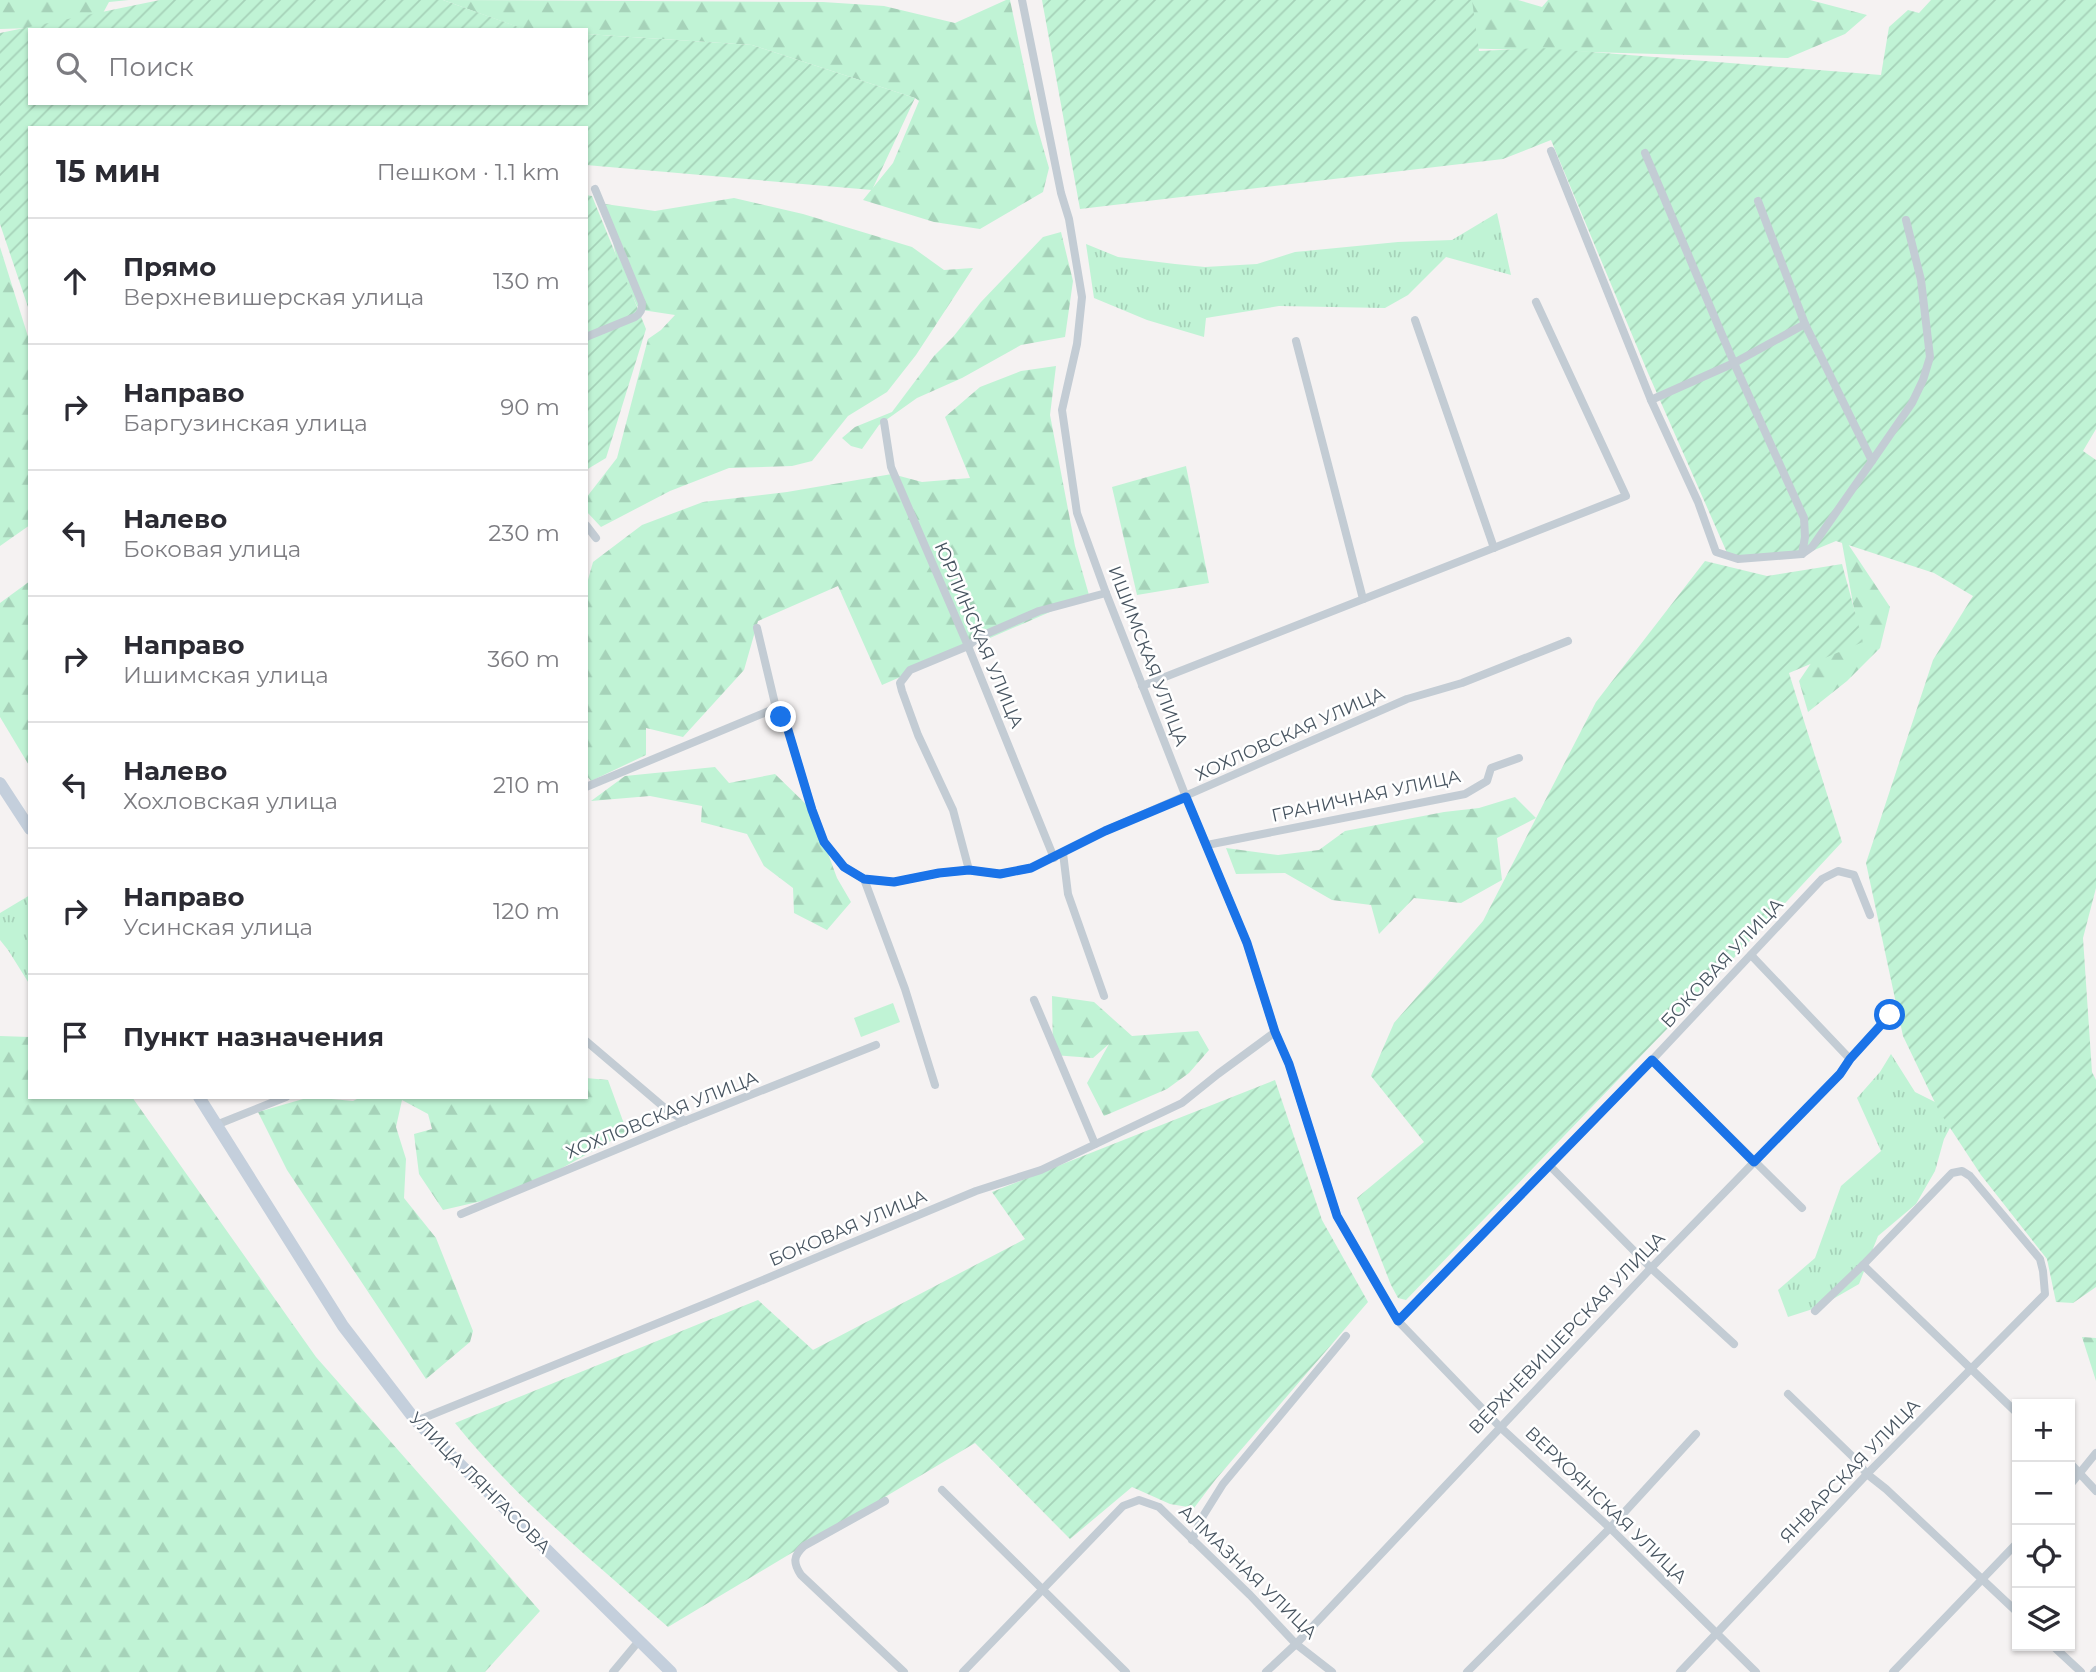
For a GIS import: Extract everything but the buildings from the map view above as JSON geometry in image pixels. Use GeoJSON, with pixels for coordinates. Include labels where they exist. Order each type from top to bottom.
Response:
{"type":"FeatureCollection","features":[{"type":"Feature","properties":{"kind":"main road"},"geometry":{"type":"LineString","coordinates":[[0,783],[28,826]]}},
{"type":"Feature","properties":{"kind":"main road","name":"УЛИЦА ЛЯНГАСОВА"},"geometry":{"type":"LineString","coordinates":[[199,1099],[343,1326],[416,1421],[671,1672]]}},
{"type":"Feature","properties":{"kind":"street","name":"ИШИМСКАЯ УЛИЦА"},"geometry":{"type":"LineString","coordinates":[[1022,0],[1061,193],[1069,219],[1082,297],[1077,344],[1062,410],[1077,513],[1142,686],[1247,943],[1337,1216],[1381,1295]]}},
{"type":"Feature","properties":{"kind":"street"},"geometry":{"type":"LineString","coordinates":[[1551,151],[1651,400],[1698,502],[1716,552],[1738,559],[1802,554],[1812,547],[1912,403],[1930,357],[1922,280],[1906,220]]}},
{"type":"Feature","properties":{"kind":"street"},"geometry":{"type":"LineString","coordinates":[[1645,153],[1804,519],[1802,554]]}},
{"type":"Feature","properties":{"kind":"street"},"geometry":{"type":"LineString","coordinates":[[588,336],[635,317],[642,309],[642,303],[596,189]]}},
{"type":"Feature","properties":{"kind":"street"},"geometry":{"type":"LineString","coordinates":[[1758,201],[1805,324],[1872,461]]}},
{"type":"Feature","properties":{"kind":"street"},"geometry":{"type":"LineString","coordinates":[[1142,686],[1626,496],[1536,302]]}},
{"type":"Feature","properties":{"kind":"street"},"geometry":{"type":"LineString","coordinates":[[1415,320],[1494,548]]}},
{"type":"Feature","properties":{"kind":"street"},"geometry":{"type":"LineString","coordinates":[[1651,400],[1734,363],[1805,324]]}},
{"type":"Feature","properties":{"kind":"street"},"geometry":{"type":"LineString","coordinates":[[1296,341],[1363,599]]}},
{"type":"Feature","properties":{"kind":"street","name":"ЮРЛИНСКАЯ УЛИЦА"},"geometry":{"type":"LineString","coordinates":[[884,422],[891,467],[968,646],[1054,858]]}},
{"type":"Feature","properties":{"kind":"street"},"geometry":{"type":"LineString","coordinates":[[588,528],[596,538]]}},
{"type":"Feature","properties":{"kind":"street"},"geometry":{"type":"LineString","coordinates":[[969,870],[953,810],[918,735],[900,683],[910,670],[968,646],[979,636],[1039,611],[1106,593]]}},
{"type":"Feature","properties":{"kind":"street"},"geometry":{"type":"LineString","coordinates":[[757,628],[776,708],[788,730],[824,842],[844,867],[864,879],[905,989],[935,1085]]}},
{"type":"Feature","properties":{"kind":"street","name":"ХОХЛОВСКАЯ УЛИЦА"},"geometry":{"type":"LineString","coordinates":[[864,879],[894,882],[939,873],[969,870],[1000,874],[1031,868],[1105,831],[1407,699],[1462,683],[1568,641]]}},
{"type":"Feature","properties":{"kind":"street"},"geometry":{"type":"LineString","coordinates":[[588,786],[776,708]]}},
{"type":"Feature","properties":{"kind":"street","name":"ГРАНИЧНАЯ УЛИЦА"},"geometry":{"type":"LineString","coordinates":[[1207,845],[1465,794],[1487,781],[1492,768],[1519,758]]}},
{"type":"Feature","properties":{"kind":"street"},"geometry":{"type":"LineString","coordinates":[[1063,853],[1068,894],[1104,996]]}},
{"type":"Feature","properties":{"kind":"street","name":"БОКОВАЯ УЛИЦА"},"geometry":{"type":"LineString","coordinates":[[1398,1321],[1652,1060],[1822,880],[1838,871],[1854,875],[1870,915]]}},
{"type":"Feature","properties":{"kind":"street"},"geometry":{"type":"LineString","coordinates":[[1751,955],[1850,1059]]}},
{"type":"Feature","properties":{"kind":"street"},"geometry":{"type":"LineString","coordinates":[[1034,1000],[1095,1144]]}},
{"type":"Feature","properties":{"kind":"street","name":"ВЕРХНЕВИШЕРСКАЯ УЛИЦА"},"geometry":{"type":"LineString","coordinates":[[1266,1672],[1296,1644],[1499,1426],[1840,1074],[1890,1015]]}},
{"type":"Feature","properties":{"kind":"street","name":"БОКОВАЯ УЛИЦА"},"geometry":{"type":"LineString","coordinates":[[416,1421],[976,1191],[1041,1170],[1182,1103],[1275,1032]]}},
{"type":"Feature","properties":{"kind":"street"},"geometry":{"type":"LineString","coordinates":[[588,1043],[666,1109],[685,1121]]}},
{"type":"Feature","properties":{"kind":"street","name":"ХОХЛОВСКАЯ УЛИЦА"},"geometry":{"type":"LineString","coordinates":[[461,1214],[876,1045]]}},
{"type":"Feature","properties":{"kind":"street"},"geometry":{"type":"LineString","coordinates":[[1652,1060],[1802,1208]]}},
{"type":"Feature","properties":{"kind":"street"},"geometry":{"type":"LineString","coordinates":[[216,1125],[281,1099]]}},
{"type":"Feature","properties":{"kind":"street"},"geometry":{"type":"LineString","coordinates":[[1549,1165],[1651,1268],[1734,1344]]}},
{"type":"Feature","properties":{"kind":"street","name":"ЯНВАРСКАЯ УЛИЦА"},"geometry":{"type":"LineString","coordinates":[[1680,1672],[1867,1475],[2045,1294],[2040,1259],[1962,1171],[1952,1173],[1863,1265]]}},
{"type":"Feature","properties":{"kind":"street"},"geometry":{"type":"LineString","coordinates":[[1815,1311],[1863,1265],[2012,1408]]}},
{"type":"Feature","properties":{"kind":"street","name":"ВЕРХОЯНСКАЯ УЛИЦА"},"geometry":{"type":"LineString","coordinates":[[1381,1295],[1398,1321],[1499,1426],[1609,1528],[1756,1672]]}},
{"type":"Feature","properties":{"kind":"street"},"geometry":{"type":"LineString","coordinates":[[1192,1540],[1223,1484],[1346,1336]]}},
{"type":"Feature","properties":{"kind":"street"},"geometry":{"type":"LineString","coordinates":[[1788,1394],[1853,1457],[1867,1475],[1886,1489],[2012,1607]]}},
{"type":"Feature","properties":{"kind":"street"},"geometry":{"type":"LineString","coordinates":[[1467,1672],[1609,1528],[1696,1434]]}},
{"type":"Feature","properties":{"kind":"street"},"geometry":{"type":"LineString","coordinates":[[2075,1479],[2096,1453]]}},
{"type":"Feature","properties":{"kind":"street"},"geometry":{"type":"LineString","coordinates":[[2075,1468],[2096,1491]]}},
{"type":"Feature","properties":{"kind":"street"},"geometry":{"type":"LineString","coordinates":[[942,1490],[1126,1672]]}},
{"type":"Feature","properties":{"kind":"street","name":"АЛМАЗНАЯ УЛИЦА"},"geometry":{"type":"LineString","coordinates":[[1044,1589],[1123,1507],[1139,1500],[1159,1507],[1250,1595],[1296,1644],[1332,1672]]}},
{"type":"Feature","properties":{"kind":"street"},"geometry":{"type":"LineString","coordinates":[[885,1501],[804,1546],[794,1559],[801,1575],[904,1672]]}},
{"type":"Feature","properties":{"kind":"street"},"geometry":{"type":"LineString","coordinates":[[1893,1672],[2012,1548]]}},
{"type":"Feature","properties":{"kind":"street"},"geometry":{"type":"LineString","coordinates":[[963,1672],[1044,1589]]}},
{"type":"Feature","properties":{"kind":"street"},"geometry":{"type":"LineString","coordinates":[[612,1672],[639,1642]]}},
{"type":"Feature","properties":{"kind":"street"},"geometry":{"type":"LineString","coordinates":[[2058,1651],[2081,1672]]}},
{"type":"Feature","properties":{"kind":"green space"},"geometry":{"type":"Polygon","coordinates":[[[0,0],[129,0],[109,2],[96,26],[0,29],[0,0]]]}},
{"type":"Feature","properties":{"kind":"green space"},"geometry":{"type":"Polygon","coordinates":[[[160,0],[443,0],[521,28],[28,28],[28,105],[588,105],[588,34],[752,45],[915,98],[872,190],[588,165],[588,126],[28,126],[28,307],[0,224],[0,33],[160,0]]]}},
{"type":"Feature","properties":{"kind":"green space"},"geometry":{"type":"Polygon","coordinates":[[[443,0],[823,2],[884,6],[955,23],[1010,0],[1036,123],[1049,168],[1043,192],[980,229],[934,222],[863,200],[893,163],[919,101],[915,98],[752,45],[588,34],[588,28],[520,28],[443,0]]]}},
{"type":"Feature","properties":{"kind":"green space"},"geometry":{"type":"Polygon","coordinates":[[[1042,0],[1472,0],[1479,51],[1541,48],[1881,75],[1889,27],[1908,10],[1919,13],[1931,0],[2096,0],[2096,429],[2083,451],[2096,460],[2096,888],[2083,938],[2092,1072],[2096,1080],[2096,1287],[2073,1303],[2056,1302],[2047,1259],[1981,1175],[1939,1111],[1903,1036],[1866,863],[1933,660],[1973,596],[1934,573],[1836,541],[1807,553],[1741,558],[1728,555],[1648,373],[1551,140],[1503,159],[1080,209],[1042,0]]]}},
{"type":"Feature","properties":{"kind":"green space"},"geometry":{"type":"Polygon","coordinates":[[[1458,0],[1518,0],[1542,7],[1548,0],[1810,0],[1867,15],[1845,34],[1788,58],[1456,48],[1458,0]]]}},
{"type":"Feature","properties":{"kind":"green space"},"geometry":{"type":"Polygon","coordinates":[[[588,195],[592,196],[646,329],[606,458],[588,469],[588,195]]]}},
{"type":"Feature","properties":{"kind":"green space"},"geometry":{"type":"Polygon","coordinates":[[[734,198],[803,214],[912,247],[944,270],[973,268],[916,355],[887,392],[848,416],[812,461],[792,466],[729,468],[670,491],[601,527],[588,513],[588,495],[617,458],[648,339],[675,315],[642,310],[637,306],[617,261],[605,204],[655,211],[734,198]]]}},
{"type":"Feature","properties":{"kind":"green space"},"geometry":{"type":"Polygon","coordinates":[[[1497,213],[1511,275],[1446,257],[1408,295],[1385,308],[1279,306],[1206,318],[1204,337],[1147,320],[1094,298],[1086,244],[1118,257],[1175,264],[1205,267],[1257,264],[1295,252],[1398,242],[1452,240],[1497,213]]]}},
{"type":"Feature","properties":{"kind":"green space"},"geometry":{"type":"Polygon","coordinates":[[[1061,232],[1073,281],[1065,337],[1021,345],[962,378],[917,398],[879,425],[862,449],[851,446],[842,438],[855,427],[892,412],[934,356],[981,302],[1043,237],[1061,232]]]}},
{"type":"Feature","properties":{"kind":"green space"},"geometry":{"type":"Polygon","coordinates":[[[0,247],[28,337],[28,526],[0,546],[0,247]]]}},
{"type":"Feature","properties":{"kind":"green space"},"geometry":{"type":"Polygon","coordinates":[[[1056,366],[1050,415],[1075,546],[1089,595],[882,685],[838,586],[758,621],[744,670],[683,737],[646,728],[646,755],[591,781],[588,777],[588,580],[593,562],[642,525],[703,502],[787,492],[892,474],[922,482],[970,478],[945,417],[980,387],[1021,371],[1056,366]]]}},
{"type":"Feature","properties":{"kind":"green space"},"geometry":{"type":"Polygon","coordinates":[[[1186,466],[1209,583],[1137,595],[1112,487],[1186,466]]]}},
{"type":"Feature","properties":{"kind":"green space"},"geometry":{"type":"Polygon","coordinates":[[[1840,532],[1890,607],[1880,648],[1847,681],[1808,712],[1799,681],[1826,641],[1856,620],[1840,532]]]}},
{"type":"Feature","properties":{"kind":"green space"},"geometry":{"type":"Polygon","coordinates":[[[1705,561],[1767,576],[1842,564],[1863,642],[1789,673],[1842,842],[1692,1003],[1406,1300],[1398,1298],[1357,1198],[1424,1142],[1371,1076],[1394,1023],[1483,921],[1596,702],[1705,561]]]}},
{"type":"Feature","properties":{"kind":"green space"},"geometry":{"type":"Polygon","coordinates":[[[28,582],[28,764],[0,717],[0,603],[28,582]]]}},
{"type":"Feature","properties":{"kind":"green space"},"geometry":{"type":"Polygon","coordinates":[[[715,767],[729,783],[775,774],[812,810],[837,878],[851,902],[827,930],[794,913],[793,888],[764,866],[747,834],[701,822],[702,806],[650,796],[591,801],[625,776],[715,767]]]}},
{"type":"Feature","properties":{"kind":"green space"},"geometry":{"type":"Polygon","coordinates":[[[1515,797],[1536,818],[1497,838],[1502,880],[1461,903],[1414,898],[1379,934],[1371,905],[1332,900],[1285,873],[1236,874],[1226,848],[1278,855],[1319,850],[1345,831],[1479,808],[1515,797]]]}},
{"type":"Feature","properties":{"kind":"green space"},"geometry":{"type":"Polygon","coordinates":[[[28,896],[28,982],[0,940],[0,913],[28,896]]]}},
{"type":"Feature","properties":{"kind":"green space"},"geometry":{"type":"Polygon","coordinates":[[[1052,996],[1094,1002],[1132,1036],[1198,1031],[1209,1050],[1189,1073],[1167,1089],[1104,1116],[1087,1083],[1109,1044],[1093,1058],[1053,1055],[1052,996]]]}},
{"type":"Feature","properties":{"kind":"green space"},"geometry":{"type":"Polygon","coordinates":[[[893,1003],[900,1022],[861,1037],[854,1018],[893,1003]]]}},
{"type":"Feature","properties":{"kind":"green space"},"geometry":{"type":"Polygon","coordinates":[[[0,1036],[28,1037],[28,1099],[133,1099],[316,1357],[540,1611],[485,1672],[0,1672],[0,1036]]]}},
{"type":"Feature","properties":{"kind":"green space"},"geometry":{"type":"Polygon","coordinates":[[[1891,1054],[1915,1092],[1937,1103],[1964,1102],[1944,1139],[1935,1171],[1916,1204],[1878,1236],[1859,1284],[1819,1307],[1788,1317],[1778,1290],[1815,1258],[1841,1186],[1881,1151],[1857,1098],[1880,1072],[1891,1054]]]}},
{"type":"Feature","properties":{"kind":"green space"},"geometry":{"type":"Polygon","coordinates":[[[588,1078],[608,1080],[627,1132],[517,1193],[443,1210],[419,1174],[414,1134],[432,1129],[428,1114],[402,1100],[396,1127],[406,1159],[404,1198],[436,1238],[473,1331],[470,1342],[426,1379],[287,1170],[258,1112],[303,1099],[357,1099],[588,1099],[588,1078]]]}},
{"type":"Feature","properties":{"kind":"green space"},"geometry":{"type":"Polygon","coordinates":[[[1275,1080],[1322,1220],[1368,1302],[1194,1508],[1170,1504],[1132,1487],[1070,1539],[975,1443],[668,1627],[530,1504],[455,1423],[758,1300],[813,1350],[1025,1239],[992,1192],[1275,1080]]]}},
{"type":"Feature","properties":{"kind":"green space"},"geometry":{"type":"Polygon","coordinates":[[[2082,1337],[2096,1338],[2096,1381],[2082,1337]]]}},
{"type":"Feature","properties":{"kind":"route"},"geometry":{"type":"LineString","coordinates":[[781,717],[788,730],[824,842],[844,867],[864,879],[894,882],[939,873],[969,870],[1000,874],[1031,868],[1105,831],[1186,797],[1247,943],[1337,1216],[1398,1321],[1652,1060],[1754,1162],[1840,1074],[1890,1015]]}}]}
